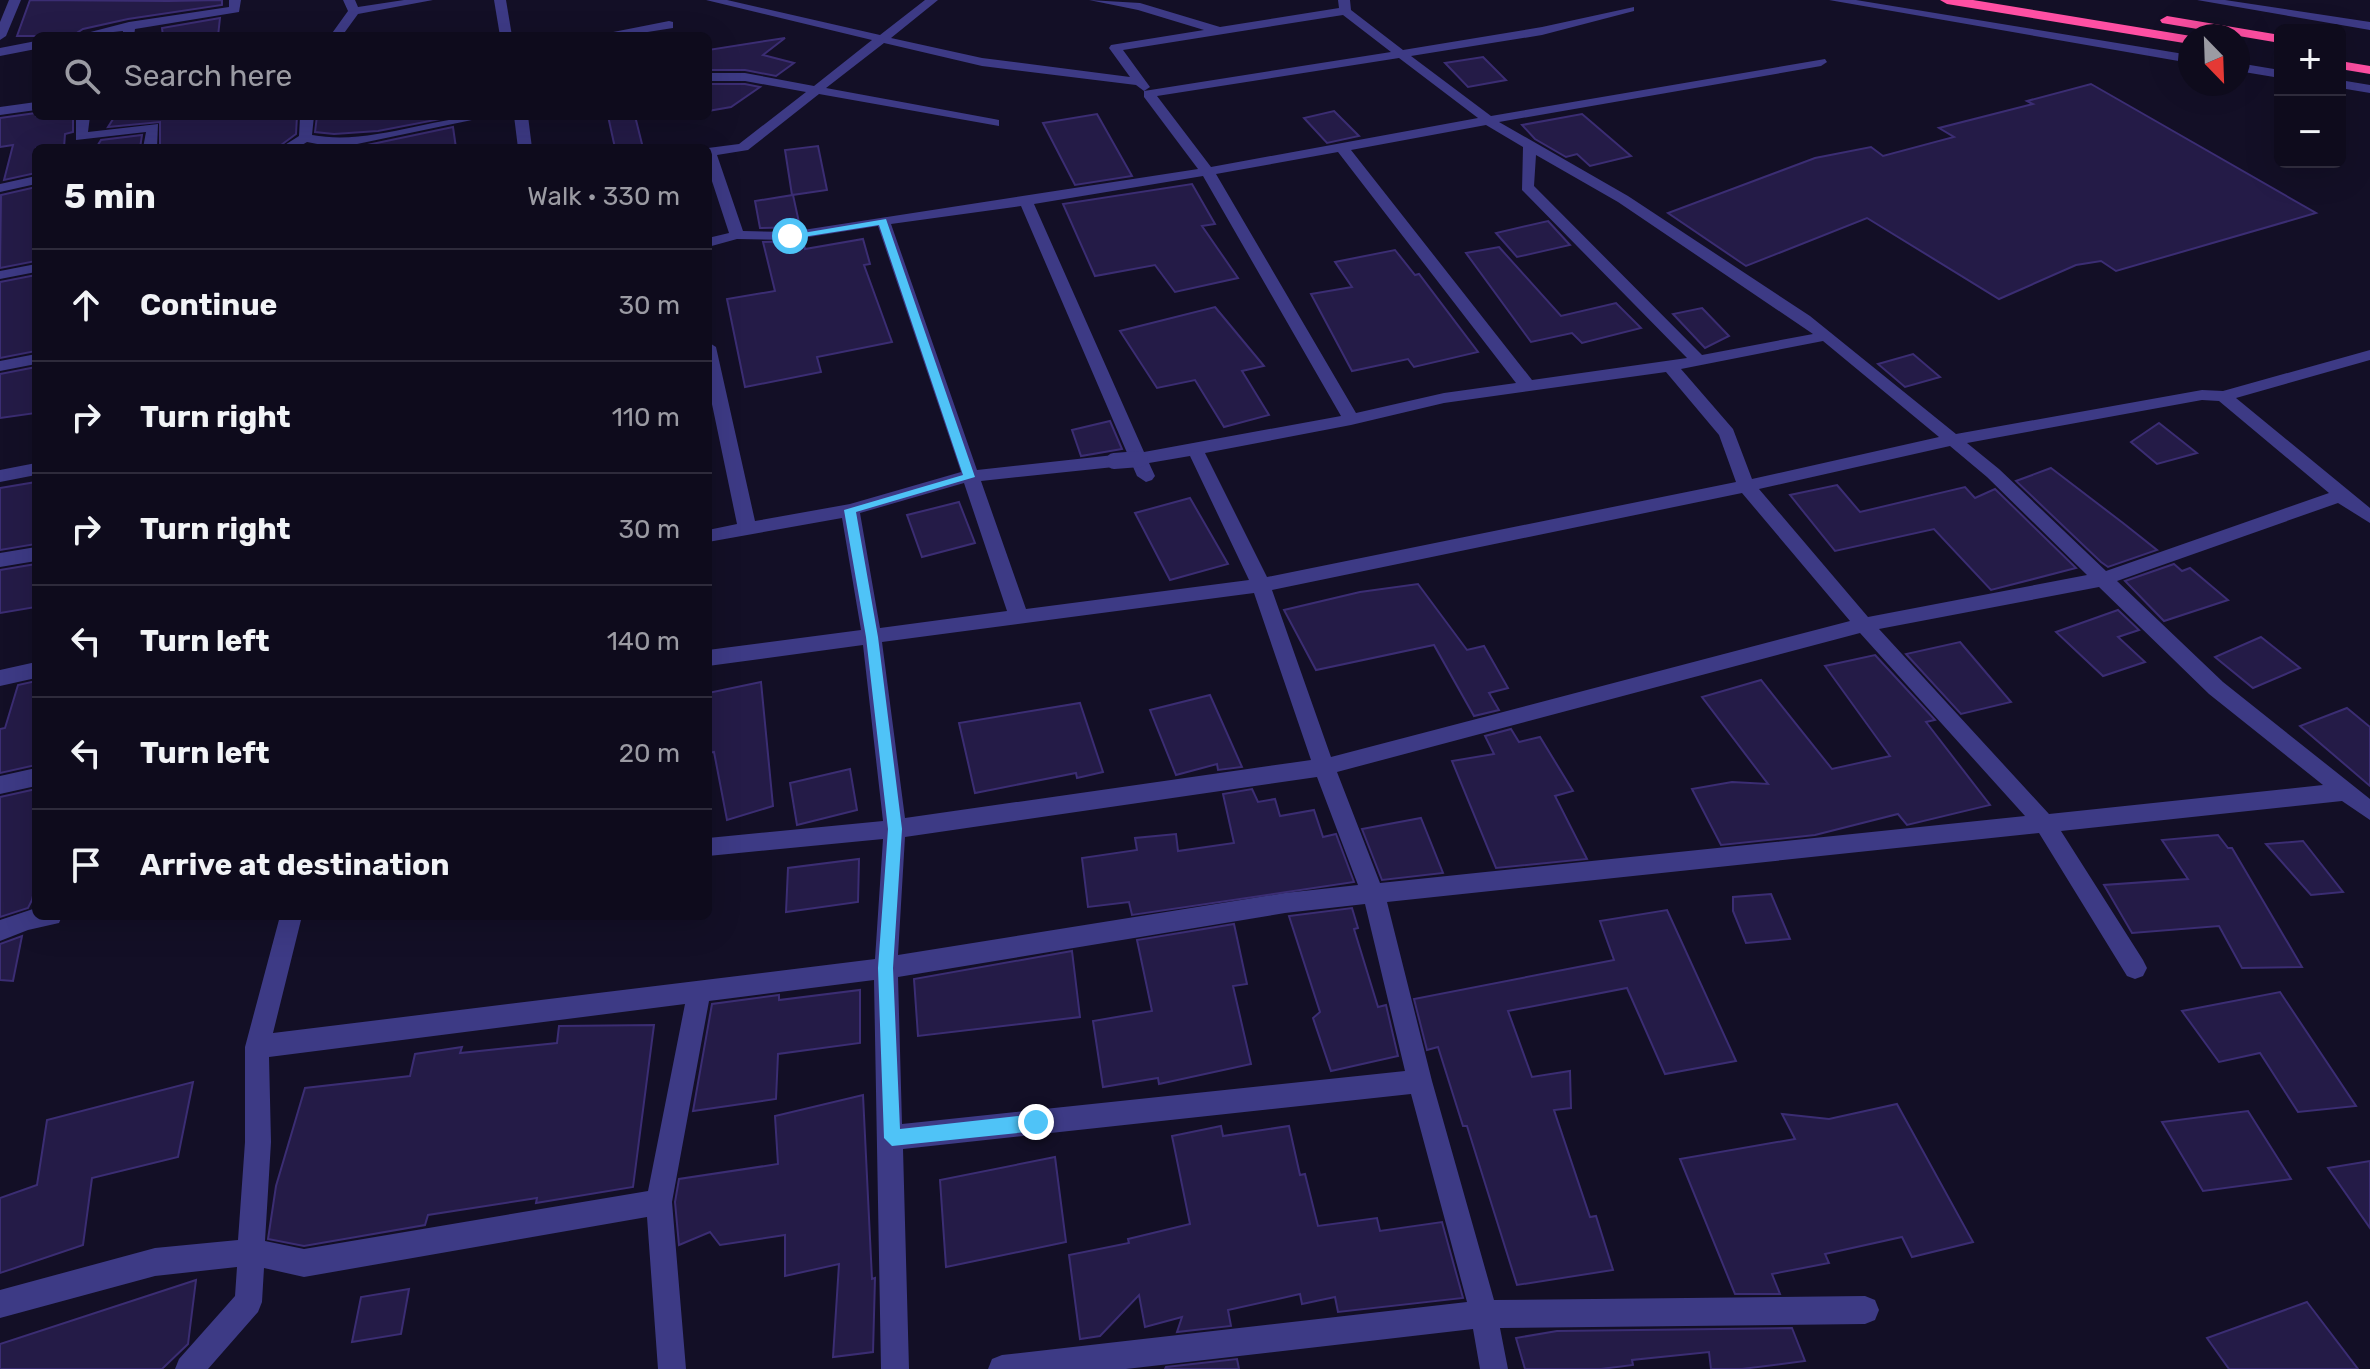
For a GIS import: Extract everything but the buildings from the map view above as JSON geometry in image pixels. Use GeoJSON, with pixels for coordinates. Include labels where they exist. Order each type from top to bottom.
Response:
{"type":"FeatureCollection","features":[{"type":"Feature","properties":{"kind":"highway"},"geometry":{"type":"LineString","coordinates":[[1947,0],[2178,38]]}},
{"type":"Feature","properties":{"kind":"highway"},"geometry":{"type":"LineString","coordinates":[[2042,0],[2274,38]]}},
{"type":"Feature","properties":{"kind":"highway"},"geometry":{"type":"LineString","coordinates":[[2346,49],[2370,53]]}},
{"type":"Feature","properties":{"kind":"highway"},"geometry":{"type":"LineString","coordinates":[[2250,50],[2274,54]]}},
{"type":"Feature","properties":{"kind":"highway"},"geometry":{"type":"LineString","coordinates":[[2346,66],[2370,70]]}},
{"type":"Feature","properties":{"kind":"street"},"geometry":{"type":"LineString","coordinates":[[0,36],[15,0]]}},
{"type":"Feature","properties":{"kind":"street"},"geometry":{"type":"LineString","coordinates":[[128,31],[235,10],[235,0]]}},
{"type":"Feature","properties":{"kind":"street"},"geometry":{"type":"LineString","coordinates":[[338,32],[352,6],[427,0]]}},
{"type":"Feature","properties":{"kind":"street"},"geometry":{"type":"LineString","coordinates":[[500,0],[505,32]]}},
{"type":"Feature","properties":{"kind":"street"},"geometry":{"type":"LineString","coordinates":[[712,0],[982,62],[1144,88],[1402,54],[1542,31],[1630,9]]}},
{"type":"Feature","properties":{"kind":"street"},"geometry":{"type":"LineString","coordinates":[[712,152],[743,147],[932,0]]}},
{"type":"Feature","properties":{"kind":"street"},"geometry":{"type":"LineString","coordinates":[[1095,0],[1140,7],[1219,31]]}},
{"type":"Feature","properties":{"kind":"street"},"geometry":{"type":"LineString","coordinates":[[1835,0],[2178,57]]}},
{"type":"Feature","properties":{"kind":"street"},"geometry":{"type":"LineString","coordinates":[[2203,0],[2370,26]]}},
{"type":"Feature","properties":{"kind":"street"},"geometry":{"type":"LineString","coordinates":[[2260,0],[2276,11]]}},
{"type":"Feature","properties":{"kind":"street"},"geometry":{"type":"LineString","coordinates":[[1351,420],[1209,174],[1115,48],[1344,6],[1490,121],[1623,199],[1826,336],[1953,440],[2216,688],[2370,811]]}},
{"type":"Feature","properties":{"kind":"street"},"geometry":{"type":"LineString","coordinates":[[624,32],[669,25]]}},
{"type":"Feature","properties":{"kind":"street"},"geometry":{"type":"LineString","coordinates":[[0,52],[32,46]]}},
{"type":"Feature","properties":{"kind":"street"},"geometry":{"type":"LineString","coordinates":[[712,242],[737,235],[790,236],[1209,174],[1662,87],[1821,62]]}},
{"type":"Feature","properties":{"kind":"street"},"geometry":{"type":"LineString","coordinates":[[2250,69],[2274,73]]}},
{"type":"Feature","properties":{"kind":"street"},"geometry":{"type":"LineString","coordinates":[[712,77],[745,77],[994,123]]}},
{"type":"Feature","properties":{"kind":"street"},"geometry":{"type":"LineString","coordinates":[[2346,85],[2370,89]]}},
{"type":"Feature","properties":{"kind":"street"},"geometry":{"type":"LineString","coordinates":[[0,111],[32,107]]}},
{"type":"Feature","properties":{"kind":"street"},"geometry":{"type":"LineString","coordinates":[[83,120],[81,137],[153,127],[151,144]]}},
{"type":"Feature","properties":{"kind":"street"},"geometry":{"type":"LineString","coordinates":[[305,138],[307,120]]}},
{"type":"Feature","properties":{"kind":"street"},"geometry":{"type":"LineString","coordinates":[[294,144],[305,138],[338,144],[463,120]]}},
{"type":"Feature","properties":{"kind":"street"},"geometry":{"type":"LineString","coordinates":[[522,120],[524,144]]}},
{"type":"Feature","properties":{"kind":"street"},"geometry":{"type":"LineString","coordinates":[[1530,146],[1527,187],[1698,360]]}},
{"type":"Feature","properties":{"kind":"street"},"geometry":{"type":"LineString","coordinates":[[1343,149],[1528,387]]}},
{"type":"Feature","properties":{"kind":"street"},"geometry":{"type":"LineString","coordinates":[[712,161],[737,235]]}},
{"type":"Feature","properties":{"kind":"street"},"geometry":{"type":"LineString","coordinates":[[0,188],[32,181]]}},
{"type":"Feature","properties":{"kind":"street"},"geometry":{"type":"LineString","coordinates":[[1026,201],[1142,465]]}},
{"type":"Feature","properties":{"kind":"street"},"geometry":{"type":"LineString","coordinates":[[883,221],[1019,617]]}},
{"type":"Feature","properties":{"kind":"street"},"geometry":{"type":"LineString","coordinates":[[0,275],[32,269]]}},
{"type":"Feature","properties":{"kind":"street"},"geometry":{"type":"LineString","coordinates":[[712,535],[850,510],[970,477],[1114,461],[1142,465],[1195,450],[1351,420],[1444,398],[1670,366],[1826,336]]}},
{"type":"Feature","properties":{"kind":"street"},"geometry":{"type":"LineString","coordinates":[[712,657],[1261,585],[1746,486],[1953,440],[2202,395],[2223,396],[2370,355]]}},
{"type":"Feature","properties":{"kind":"street"},"geometry":{"type":"LineString","coordinates":[[0,366],[32,360]]}},
{"type":"Feature","properties":{"kind":"street"},"geometry":{"type":"LineString","coordinates":[[712,366],[747,528]]}},
{"type":"Feature","properties":{"kind":"street"},"geometry":{"type":"LineString","coordinates":[[1670,366],[1727,433],[1746,486],[1864,625],[2044,823],[2135,968]]}},
{"type":"Feature","properties":{"kind":"street"},"geometry":{"type":"LineString","coordinates":[[2223,396],[2330,482],[2340,496],[2370,517]]}},
{"type":"Feature","properties":{"kind":"street"},"geometry":{"type":"LineString","coordinates":[[1195,450],[1261,585],[1324,767],[1382,918],[1420,1081],[1484,1314],[1494,1369]]}},
{"type":"Feature","properties":{"kind":"street"},"geometry":{"type":"LineString","coordinates":[[0,476],[32,470]]}},
{"type":"Feature","properties":{"kind":"street"},"geometry":{"type":"LineString","coordinates":[[712,847],[895,829],[1324,767],[1864,625],[2103,579],[2340,496]]}},
{"type":"Feature","properties":{"kind":"street"},"geometry":{"type":"LineString","coordinates":[[850,510],[872,637],[895,829],[886,968],[895,1369]]}},
{"type":"Feature","properties":{"kind":"street"},"geometry":{"type":"LineString","coordinates":[[0,560],[32,555]]}},
{"type":"Feature","properties":{"kind":"street"},"geometry":{"type":"LineString","coordinates":[[0,678],[32,671]]}},
{"type":"Feature","properties":{"kind":"street"},"geometry":{"type":"LineString","coordinates":[[0,785],[32,778]]}},
{"type":"Feature","properties":{"kind":"street"},"geometry":{"type":"LineString","coordinates":[[257,1047],[886,968],[1285,903],[2345,792]]}},
{"type":"Feature","properties":{"kind":"street"},"geometry":{"type":"LineString","coordinates":[[0,931],[32,919]]}},
{"type":"Feature","properties":{"kind":"street"},"geometry":{"type":"LineString","coordinates":[[189,1369],[248,1302],[258,1142],[257,1047],[290,920]]}},
{"type":"Feature","properties":{"kind":"street"},"geometry":{"type":"LineString","coordinates":[[672,1369],[659,1202],[699,992]]}},
{"type":"Feature","properties":{"kind":"street"},"geometry":{"type":"LineString","coordinates":[[892,1138],[1420,1081]]}},
{"type":"Feature","properties":{"kind":"street"},"geometry":{"type":"LineString","coordinates":[[0,1304],[155,1262],[251,1252],[304,1263],[659,1202]]}},
{"type":"Feature","properties":{"kind":"street"},"geometry":{"type":"LineString","coordinates":[[1002,1369],[1484,1314],[1865,1310]]}},
{"type":"Feature","properties":{"kind":"route"},"geometry":{"type":"LineString","coordinates":[[790,236],[883,221],[970,477],[850,510],[872,637],[895,829],[886,968],[892,1138],[1036,1122]]}}]}
